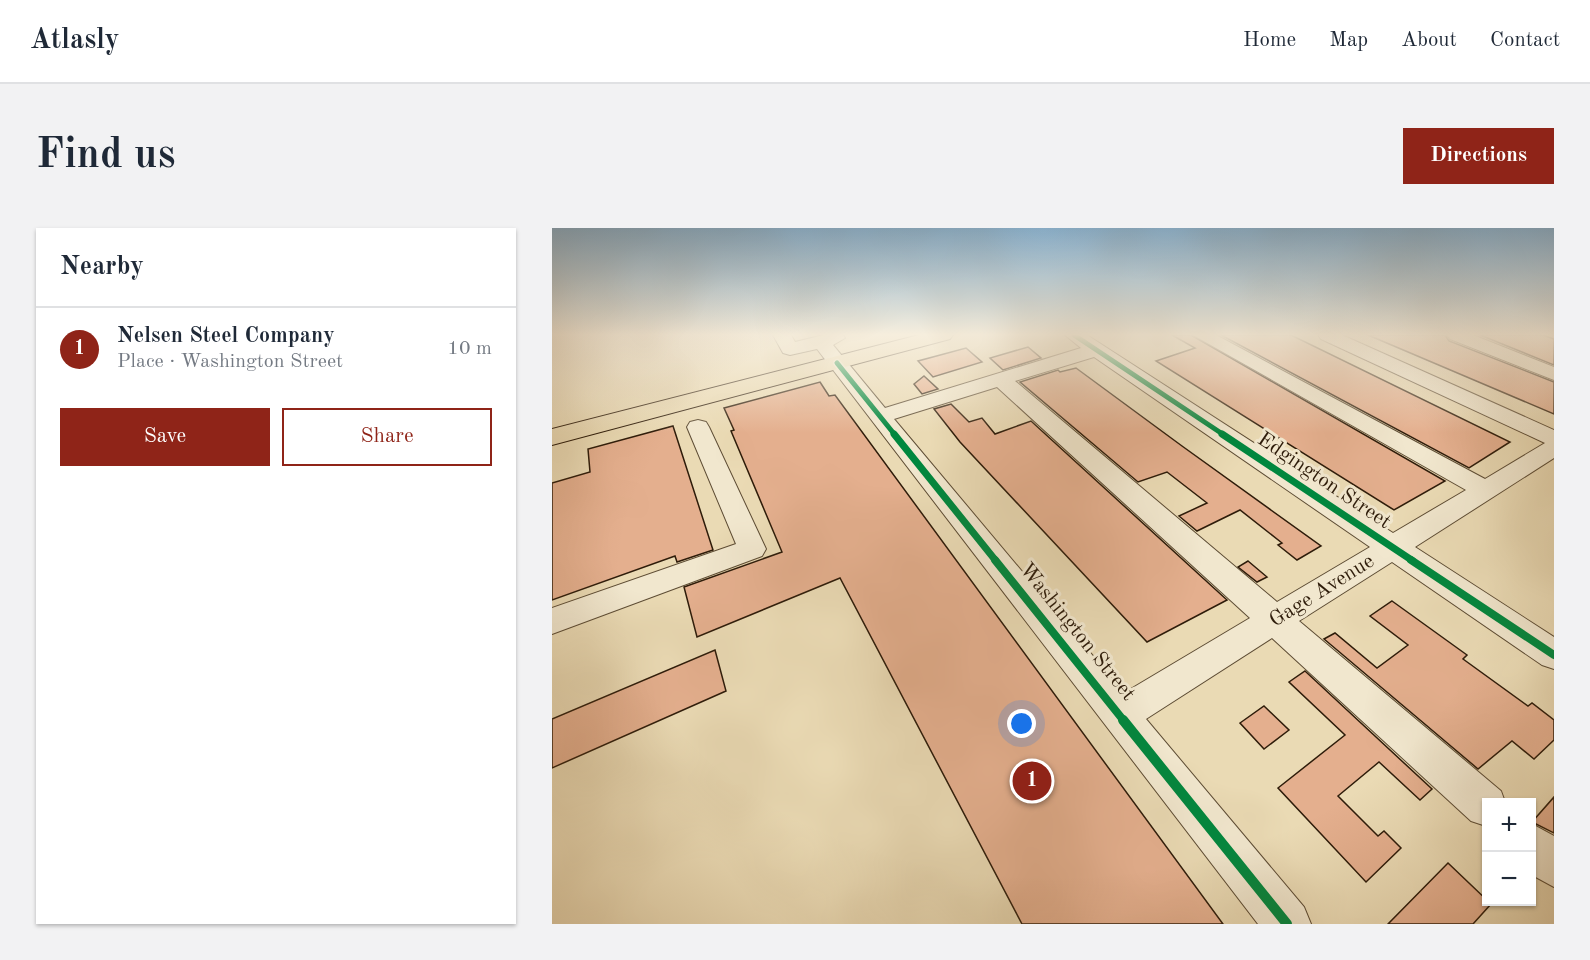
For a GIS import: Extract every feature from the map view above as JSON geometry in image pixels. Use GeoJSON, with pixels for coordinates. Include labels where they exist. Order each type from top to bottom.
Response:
{"type":"FeatureCollection","features":[{"type":"Feature","properties":{"kind":"main road"},"geometry":{"type":"LineString","coordinates":[[552,437],[768,367]]}},
{"type":"Feature","properties":{"kind":"street","name":"Washington Street"},"geometry":{"type":"LineString","coordinates":[[846,367],[880,416],[1287,924]]}},
{"type":"Feature","properties":{"kind":"street"},"geometry":{"type":"LineString","coordinates":[[880,416],[1040,367]]}},
{"type":"Feature","properties":{"kind":"street","name":"Edgington Street"},"geometry":{"type":"LineString","coordinates":[[1122,367],[1554,656]]}},
{"type":"Feature","properties":{"kind":"street"},"geometry":{"type":"LineString","coordinates":[[1270,367],[1485,490]]}},
{"type":"Feature","properties":{"kind":"street"},"geometry":{"type":"LineString","coordinates":[[1398,367],[1554,439]]}},
{"type":"Feature","properties":{"kind":"street"},"geometry":{"type":"LineString","coordinates":[[1537,367],[1554,374]]}},
{"type":"Feature","properties":{"kind":"street"},"geometry":{"type":"LineString","coordinates":[[1000,380],[1482,803]]}},
{"type":"Feature","properties":{"kind":"street"},"geometry":{"type":"LineString","coordinates":[[552,621],[752,549],[698,427]]}},
{"type":"Feature","properties":{"kind":"street","name":"Gage Avenue"},"geometry":{"type":"LineString","coordinates":[[1120,715],[1554,448]]}},
{"type":"Feature","properties":{"kind":"street"},"geometry":{"type":"LineString","coordinates":[[1536,849],[1554,865]]}},
{"type":"Feature","properties":{"kind":"building"},"geometry":{"type":"Polygon","coordinates":[[[924,367],[964,367],[933,377],[924,367]]]}},
{"type":"Feature","properties":{"kind":"building"},"geometry":{"type":"Polygon","coordinates":[[[1166,367],[1248,367],[1445,481],[1394,510],[1166,367]]]}},
{"type":"Feature","properties":{"kind":"building"},"geometry":{"type":"Polygon","coordinates":[[[1282,367],[1357,367],[1510,442],[1469,468],[1282,367]]]}},
{"type":"Feature","properties":{"kind":"building"},"geometry":{"type":"Polygon","coordinates":[[[1444,367],[1517,367],[1554,382],[1554,414],[1444,367]]]}},
{"type":"Feature","properties":{"kind":"building"},"geometry":{"type":"Polygon","coordinates":[[[1076,368],[1321,546],[1297,560],[1278,545],[1282,543],[1240,510],[1197,531],[1179,516],[1207,503],[1167,472],[1138,482],[1020,382],[1058,370],[1060,372],[1076,368]]]}},
{"type":"Feature","properties":{"kind":"building"},"geometry":{"type":"Polygon","coordinates":[[[924,376],[938,389],[922,394],[914,384],[924,376]]]}},
{"type":"Feature","properties":{"kind":"building"},"geometry":{"type":"Polygon","coordinates":[[[820,382],[829,396],[835,395],[1223,924],[1022,924],[840,578],[697,637],[684,587],[782,552],[731,431],[734,430],[724,408],[820,382]]]}},
{"type":"Feature","properties":{"kind":"building"},"geometry":{"type":"Polygon","coordinates":[[[951,404],[969,422],[982,418],[995,434],[1031,421],[1227,600],[1147,642],[960,442],[934,409],[951,404]]]}},
{"type":"Feature","properties":{"kind":"building"},"geometry":{"type":"Polygon","coordinates":[[[673,426],[713,550],[677,562],[675,556],[552,600],[552,483],[590,472],[588,449],[673,426]]]}},
{"type":"Feature","properties":{"kind":"building"},"geometry":{"type":"Polygon","coordinates":[[[1248,561],[1267,577],[1257,582],[1238,567],[1248,561]]]}},
{"type":"Feature","properties":{"kind":"building"},"geometry":{"type":"Polygon","coordinates":[[[1392,601],[1467,655],[1463,659],[1528,706],[1532,703],[1554,720],[1554,740],[1534,759],[1512,741],[1478,769],[1324,639],[1335,633],[1377,668],[1408,645],[1370,616],[1392,601]]]}},
{"type":"Feature","properties":{"kind":"building"},"geometry":{"type":"Polygon","coordinates":[[[715,650],[726,691],[552,768],[552,719],[715,650]]]}},
{"type":"Feature","properties":{"kind":"building"},"geometry":{"type":"Polygon","coordinates":[[[1305,671],[1432,789],[1420,800],[1379,762],[1338,796],[1378,836],[1384,831],[1401,848],[1366,882],[1278,788],[1345,735],[1289,682],[1305,671]]]}},
{"type":"Feature","properties":{"kind":"building"},"geometry":{"type":"Polygon","coordinates":[[[1264,706],[1289,730],[1264,749],[1240,723],[1264,706]]]}},
{"type":"Feature","properties":{"kind":"building"},"geometry":{"type":"Polygon","coordinates":[[[1554,797],[1554,833],[1536,824],[1536,817],[1554,797]]]}},
{"type":"Feature","properties":{"kind":"building"},"geometry":{"type":"Polygon","coordinates":[[[1448,863],[1482,895],[1482,906],[1489,906],[1473,924],[1388,924],[1448,863]]]}},
{"type":"Feature","properties":{"kind":"cycle path"},"geometry":{"type":"LineString","coordinates":[[841,367],[1287,924]]}},
{"type":"Feature","properties":{"kind":"cycle path"},"geometry":{"type":"LineString","coordinates":[[1123,367],[1554,655]]}},
{"type":"Feature","properties":{"kind":"place","name":"Nelsen Steel Company"},"geometry":{"type":"Point","coordinates":[1032,781]}}]}
